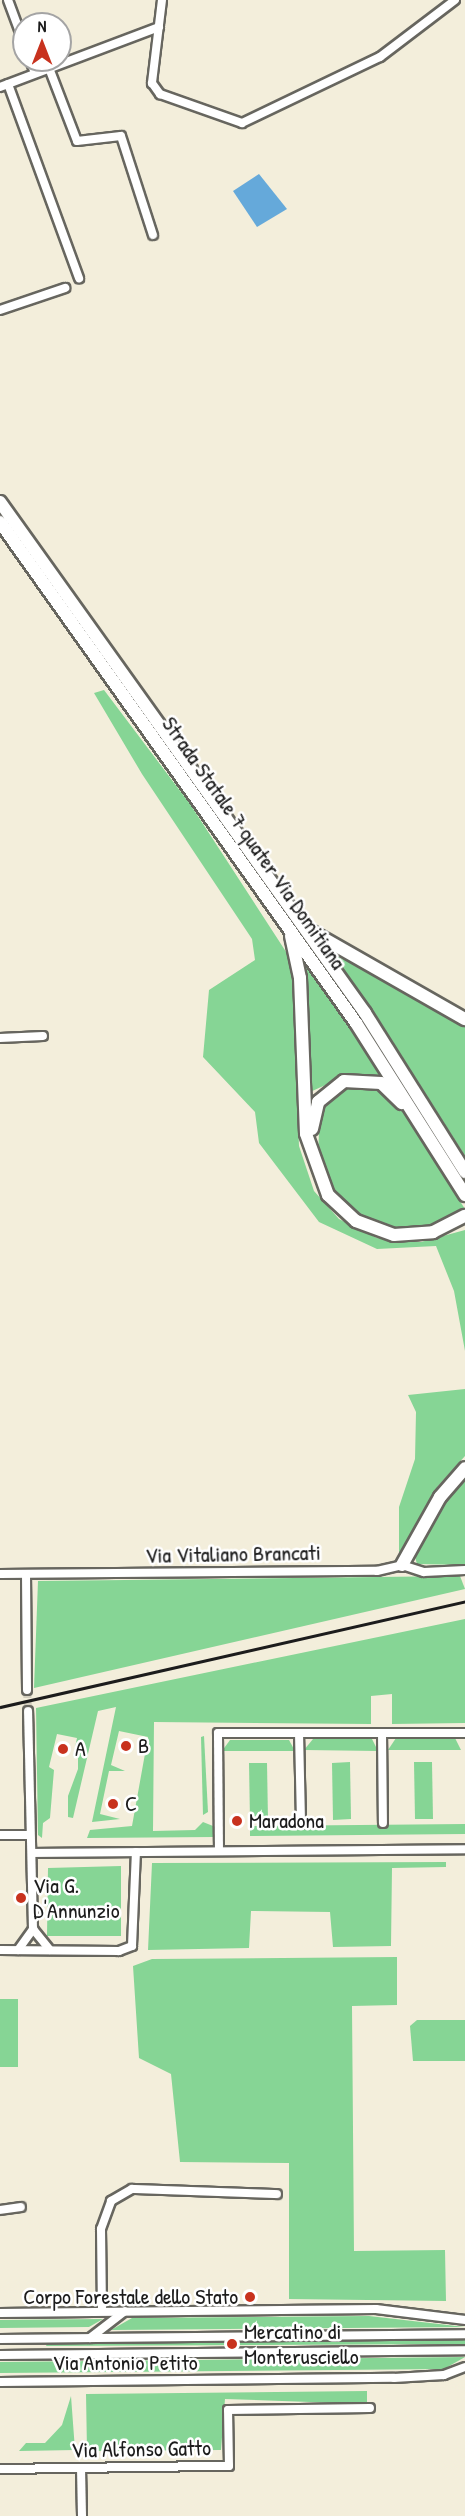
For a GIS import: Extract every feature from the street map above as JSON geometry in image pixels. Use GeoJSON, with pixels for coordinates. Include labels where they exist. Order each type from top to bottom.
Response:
{"type":"FeatureCollection","features":[{"type":"Feature","properties":{"kind":"highway","name":"Strada Statale 7 quater Via Domitiana"},"geometry":{"type":"LineString","coordinates":[[0,502],[295,928],[417,1114],[465,1195]]}},
{"type":"Feature","properties":{"kind":"highway","name":"Strada Statale 7 quater Via Domitiana"},"geometry":{"type":"LineString","coordinates":[[0,522],[295,928],[410,1080],[465,1172]]}},
{"type":"Feature","properties":{"kind":"highway"},"geometry":{"type":"LineString","coordinates":[[295,928],[465,1019]]}},
{"type":"Feature","properties":{"kind":"highway"},"geometry":{"type":"LineString","coordinates":[[295,928],[310,1151],[328,1195],[373,1230],[419,1235],[465,1216]]}},
{"type":"Feature","properties":{"kind":"highway"},"geometry":{"type":"LineString","coordinates":[[310,1151],[318,1102],[344,1081],[381,1083],[417,1114]]}},
{"type":"Feature","properties":{"kind":"highway"},"geometry":{"type":"LineString","coordinates":[[402,1565],[440,1497],[465,1468]]}},
{"type":"Feature","properties":{"kind":"street"},"geometry":{"type":"LineString","coordinates":[[162,0],[152,83],[160,94],[242,123],[313,93],[380,57],[455,0]]}},
{"type":"Feature","properties":{"kind":"street"},"geometry":{"type":"LineString","coordinates":[[72,59],[159,27]]}},
{"type":"Feature","properties":{"kind":"street"},"geometry":{"type":"LineString","coordinates":[[50,72],[76,141],[121,136],[153,235]]}},
{"type":"Feature","properties":{"kind":"street"},"geometry":{"type":"LineString","coordinates":[[35,73],[4,86],[79,278]]}},
{"type":"Feature","properties":{"kind":"street"},"geometry":{"type":"LineString","coordinates":[[0,310],[65,288]]}},
{"type":"Feature","properties":{"kind":"street"},"geometry":{"type":"LineString","coordinates":[[0,1038],[43,1036]]}},
{"type":"Feature","properties":{"kind":"street","name":"Via Vitaliano Brancati"},"geometry":{"type":"LineString","coordinates":[[0,1574],[377,1571],[402,1565],[424,1572],[465,1570]]}},
{"type":"Feature","properties":{"kind":"street"},"geometry":{"type":"LineString","coordinates":[[26,1574],[27,1690]]}},
{"type":"Feature","properties":{"kind":"street"},"geometry":{"type":"LineString","coordinates":[[18,1950],[33,1929],[33,1853],[28,1835],[28,1711]]}},
{"type":"Feature","properties":{"kind":"street"},"geometry":{"type":"LineString","coordinates":[[219,1851],[218,1733],[465,1733]]}},
{"type":"Feature","properties":{"kind":"street"},"geometry":{"type":"LineString","coordinates":[[300,1733],[301,1824]]}},
{"type":"Feature","properties":{"kind":"street"},"geometry":{"type":"LineString","coordinates":[[382,1733],[383,1823]]}},
{"type":"Feature","properties":{"kind":"street"},"geometry":{"type":"LineString","coordinates":[[0,1835],[28,1835]]}},
{"type":"Feature","properties":{"kind":"street"},"geometry":{"type":"LineString","coordinates":[[33,1853],[465,1849]]}},
{"type":"Feature","properties":{"kind":"street"},"geometry":{"type":"LineString","coordinates":[[0,1950],[119,1951],[132,1946],[136,1852]]}},
{"type":"Feature","properties":{"kind":"street"},"geometry":{"type":"LineString","coordinates":[[33,1929],[51,1951]]}},
{"type":"Feature","properties":{"kind":"street"},"geometry":{"type":"LineString","coordinates":[[102,2311],[101,2229],[111,2201],[132,2189],[277,2194]]}},
{"type":"Feature","properties":{"kind":"street"},"geometry":{"type":"LineString","coordinates":[[0,2210],[21,2207]]}},
{"type":"Feature","properties":{"kind":"street"},"geometry":{"type":"LineString","coordinates":[[0,2313],[376,2309],[465,2320]]}},
{"type":"Feature","properties":{"kind":"street"},"geometry":{"type":"LineString","coordinates":[[90,2338],[125,2311]]}},
{"type":"Feature","properties":{"kind":"street"},"geometry":{"type":"LineString","coordinates":[[0,2339],[465,2334]]}},
{"type":"Feature","properties":{"kind":"street"},"geometry":{"type":"LineString","coordinates":[[34,2339],[34,2355]]}},
{"type":"Feature","properties":{"kind":"street"},"geometry":{"type":"LineString","coordinates":[[0,2355],[465,2350]]}},
{"type":"Feature","properties":{"kind":"street","name":"Via Antonio Petito"},"geometry":{"type":"LineString","coordinates":[[0,2382],[394,2378],[444,2375],[465,2367]]}},
{"type":"Feature","properties":{"kind":"street","name":"Via Alfonso Gatto"},"geometry":{"type":"LineString","coordinates":[[0,2469],[229,2466],[228,2410],[370,2408]]}},
{"type":"Feature","properties":{"kind":"street"},"geometry":{"type":"LineString","coordinates":[[81,2468],[82,2516]]}},
{"type":"Feature","properties":{"kind":"green space"},"geometry":{"type":"Polygon","coordinates":[[[104,690],[190,804],[292,961],[299,1146],[314,1191],[339,1219],[377,1238],[421,1242],[465,1230],[465,1351],[454,1291],[436,1246],[377,1249],[319,1222],[259,1143],[255,1112],[203,1057],[209,990],[255,960],[252,939],[142,774],[94,693],[104,690]]]}},
{"type":"Feature","properties":{"kind":"green space"},"geometry":{"type":"Polygon","coordinates":[[[324,947],[465,1023],[465,1156],[384,1029],[324,947]]]}},
{"type":"Feature","properties":{"kind":"green space"},"geometry":{"type":"Polygon","coordinates":[[[302,962],[308,966],[387,1079],[350,1074],[310,1092],[302,962]]]}},
{"type":"Feature","properties":{"kind":"green space"},"geometry":{"type":"Polygon","coordinates":[[[371,1083],[393,1096],[465,1209],[432,1225],[397,1228],[361,1216],[335,1192],[318,1156],[320,1106],[337,1088],[371,1083]]]}},
{"type":"Feature","properties":{"kind":"green space"},"geometry":{"type":"Polygon","coordinates":[[[465,1389],[465,1456],[438,1486],[399,1557],[399,1507],[415,1459],[416,1412],[408,1395],[465,1389]]]}},
{"type":"Feature","properties":{"kind":"green space"},"geometry":{"type":"Polygon","coordinates":[[[465,1476],[465,1565],[417,1564],[415,1557],[447,1498],[465,1476]]]}},
{"type":"Feature","properties":{"kind":"green space"},"geometry":{"type":"Polygon","coordinates":[[[460,1576],[465,1589],[34,1688],[38,1581],[460,1576]]]}},
{"type":"Feature","properties":{"kind":"green space"},"geometry":{"type":"Polygon","coordinates":[[[465,1619],[465,1723],[392,1724],[392,1694],[371,1696],[371,1724],[154,1722],[153,1831],[195,1830],[203,1822],[213,1826],[214,1837],[87,1838],[90,1830],[132,1826],[148,1737],[119,1731],[111,1765],[125,1771],[109,1771],[100,1814],[120,1819],[92,1822],[116,1707],[98,1711],[73,1818],[68,1817],[68,1796],[78,1769],[78,1758],[73,1757],[77,1738],[57,1734],[49,1767],[54,1770],[50,1818],[43,1823],[42,1838],[38,1835],[36,1708],[465,1619]]]}},
{"type":"Feature","properties":{"kind":"green space"},"geometry":{"type":"Polygon","coordinates":[[[204,1736],[208,1812],[203,1815],[201,1737],[204,1736]]]}},
{"type":"Feature","properties":{"kind":"green space"},"geometry":{"type":"Polygon","coordinates":[[[396,1738],[455,1738],[461,1750],[388,1750],[396,1738]]]}},
{"type":"Feature","properties":{"kind":"green space"},"geometry":{"type":"Polygon","coordinates":[[[313,1739],[372,1739],[378,1751],[304,1750],[313,1739]]]}},
{"type":"Feature","properties":{"kind":"green space"},"geometry":{"type":"Polygon","coordinates":[[[230,1740],[289,1740],[295,1751],[222,1751],[230,1740]]]}},
{"type":"Feature","properties":{"kind":"green space"},"geometry":{"type":"Polygon","coordinates":[[[350,1762],[351,1819],[333,1820],[332,1763],[350,1762]]]}},
{"type":"Feature","properties":{"kind":"green space"},"geometry":{"type":"Polygon","coordinates":[[[414,1762],[432,1762],[433,1819],[415,1819],[414,1762]]]}},
{"type":"Feature","properties":{"kind":"green space"},"geometry":{"type":"Polygon","coordinates":[[[249,1763],[267,1763],[268,1820],[250,1820],[249,1763]]]}},
{"type":"Feature","properties":{"kind":"green space"},"geometry":{"type":"Polygon","coordinates":[[[465,1824],[465,1834],[250,1836],[250,1826],[465,1824]]]}},
{"type":"Feature","properties":{"kind":"green space"},"geometry":{"type":"Polygon","coordinates":[[[446,1862],[446,1867],[392,1868],[391,1946],[333,1947],[330,1912],[251,1911],[249,1948],[148,1950],[152,1863],[446,1862]]]}},
{"type":"Feature","properties":{"kind":"green space"},"geometry":{"type":"Polygon","coordinates":[[[121,1866],[121,1936],[47,1936],[48,1868],[121,1866]]]}},
{"type":"Feature","properties":{"kind":"green space"},"geometry":{"type":"Polygon","coordinates":[[[397,1957],[397,2005],[352,2006],[354,2251],[445,2250],[446,2301],[289,2299],[289,2163],[180,2162],[171,2074],[139,2058],[133,1966],[152,1959],[397,1957]]]}},
{"type":"Feature","properties":{"kind":"green space"},"geometry":{"type":"Polygon","coordinates":[[[0,1999],[18,1999],[18,2067],[0,2067],[0,1999]]]}},
{"type":"Feature","properties":{"kind":"green space"},"geometry":{"type":"Polygon","coordinates":[[[417,2020],[465,2020],[465,2061],[413,2061],[410,2026],[417,2020]]]}},
{"type":"Feature","properties":{"kind":"green space"},"geometry":{"type":"Polygon","coordinates":[[[369,2316],[465,2327],[111,2330],[132,2318],[369,2316]]]}},
{"type":"Feature","properties":{"kind":"green space"},"geometry":{"type":"Polygon","coordinates":[[[103,2319],[89,2327],[0,2328],[0,2320],[103,2319]]]}},
{"type":"Feature","properties":{"kind":"green space"},"geometry":{"type":"Polygon","coordinates":[[[465,2339],[465,2344],[46,2346],[47,2344],[465,2339]]]}},
{"type":"Feature","properties":{"kind":"green space"},"geometry":{"type":"Polygon","coordinates":[[[465,2357],[444,2369],[0,2373],[0,2362],[465,2357]]]}},
{"type":"Feature","properties":{"kind":"green space"},"geometry":{"type":"Polygon","coordinates":[[[367,2391],[367,2404],[225,2399],[221,2450],[87,2451],[86,2394],[367,2391]]]}},
{"type":"Feature","properties":{"kind":"green space"},"geometry":{"type":"Polygon","coordinates":[[[71,2396],[75,2450],[19,2451],[26,2443],[45,2443],[62,2425],[71,2396]]]}},
{"type":"Feature","properties":{"kind":"water"},"geometry":{"type":"Polygon","coordinates":[[[259,174],[287,209],[257,227],[233,191],[259,174]]]}},
{"type":"Feature","properties":{"kind":"tunnel"},"geometry":{"type":"LineString","coordinates":[[27,1690],[28,1711]]}},
{"type":"Feature","properties":{"kind":"railway"},"geometry":{"type":"LineString","coordinates":[[0,1707],[465,1601]]}},
{"type":"Feature","properties":{"kind":"place","name":"B"},"geometry":{"type":"Point","coordinates":[126,1746]}},
{"type":"Feature","properties":{"kind":"place","name":"A"},"geometry":{"type":"Point","coordinates":[63,1749]}},
{"type":"Feature","properties":{"kind":"place","name":"C"},"geometry":{"type":"Point","coordinates":[113,1804]}},
{"type":"Feature","properties":{"kind":"place","name":"Maradona"},"geometry":{"type":"Point","coordinates":[237,1821]}},
{"type":"Feature","properties":{"kind":"place","name":"Via G. D'Annunzio"},"geometry":{"type":"Point","coordinates":[21,1898]}},
{"type":"Feature","properties":{"kind":"place","name":"Corpo Forestale dello Stato"},"geometry":{"type":"Point","coordinates":[250,2297]}},
{"type":"Feature","properties":{"kind":"place","name":"Mercatino di Monterusciello"},"geometry":{"type":"Point","coordinates":[232,2344]}}]}
